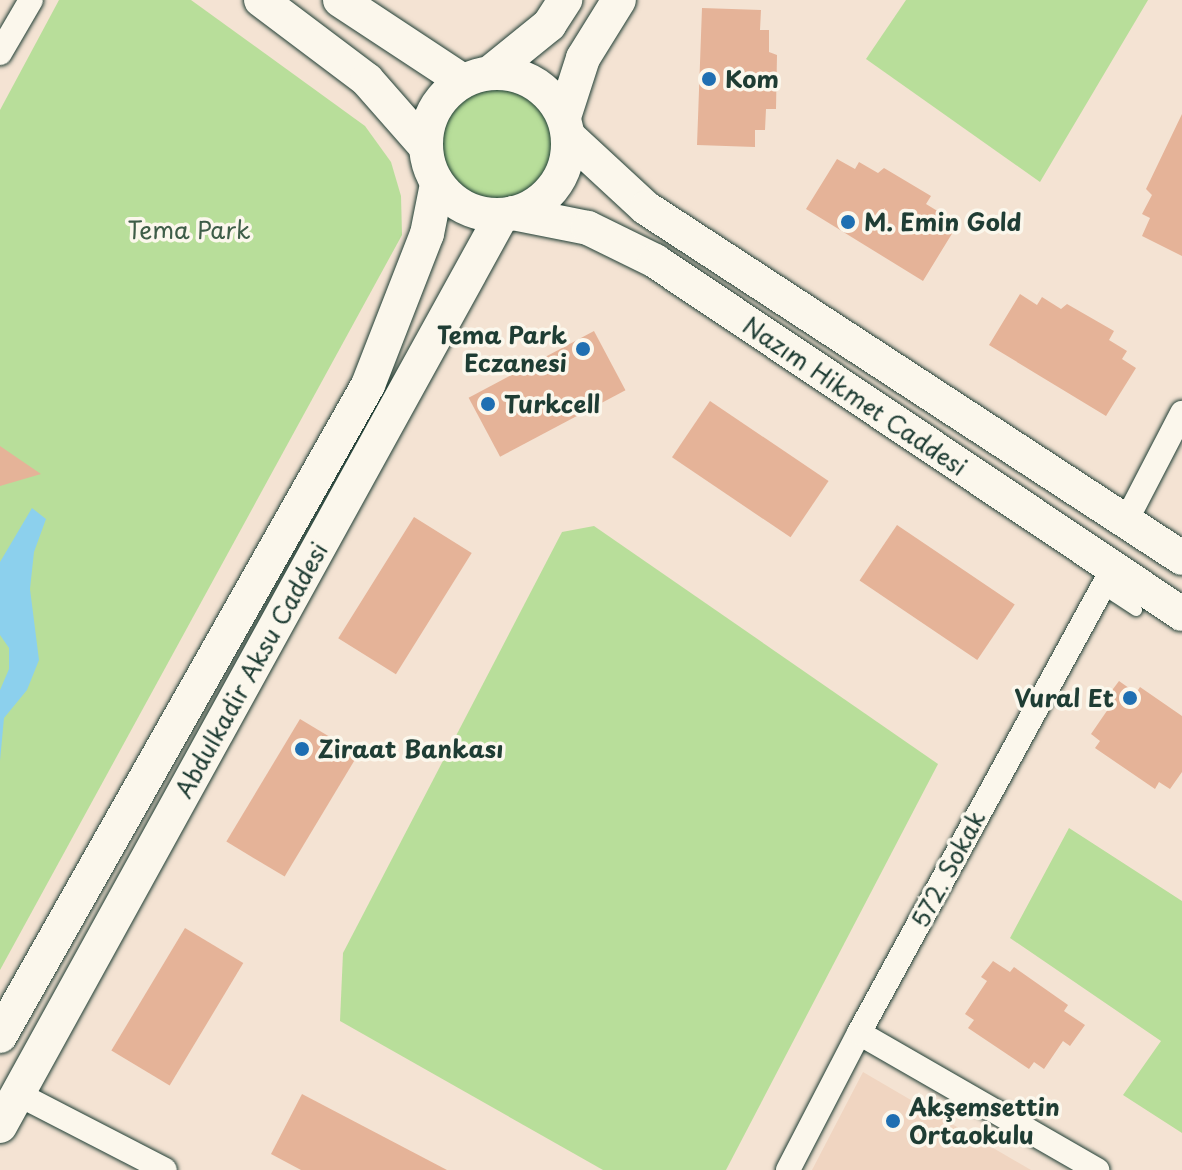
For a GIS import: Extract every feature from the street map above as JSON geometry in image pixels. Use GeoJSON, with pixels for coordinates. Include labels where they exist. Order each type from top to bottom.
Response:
{"type":"FeatureCollection","features":[{"type":"Feature","properties":{"kind":"main road"},"geometry":{"type":"LineString","coordinates":[[261,0],[367,80],[425,146],[437,184],[455,201],[477,212],[508,214],[533,206],[561,176],[568,156],[566,126],[583,58],[619,0]]}},
{"type":"Feature","properties":{"kind":"main road"},"geometry":{"type":"LineString","coordinates":[[340,0],[477,76],[514,74],[535,83],[552,98],[566,126]]}},
{"type":"Feature","properties":{"kind":"main road"},"geometry":{"type":"LineString","coordinates":[[425,146],[429,120],[442,97],[549,25],[565,0]]}},
{"type":"Feature","properties":{"kind":"main road","name":"Nazım Hikmet Caddesi"},"geometry":{"type":"LineString","coordinates":[[566,126],[646,208],[1182,558]]}},
{"type":"Feature","properties":{"kind":"main road","name":"Abdulkadir Aksu Caddesi"},"geometry":{"type":"LineString","coordinates":[[0,1036],[368,385],[427,234],[437,184]]}},
{"type":"Feature","properties":{"kind":"main road","name":"Nazım Hikmet Caddesi"},"geometry":{"type":"LineString","coordinates":[[508,214],[588,228],[655,261],[1107,578],[1182,614]]}},
{"type":"Feature","properties":{"kind":"main road","name":"Abdulkadir Aksu Caddesi"},"geometry":{"type":"LineString","coordinates":[[0,1126],[508,214]]}},
{"type":"Feature","properties":{"kind":"street"},"geometry":{"type":"LineString","coordinates":[[0,53],[31,0]]}},
{"type":"Feature","properties":{"kind":"street"},"geometry":{"type":"LineString","coordinates":[[1126,521],[1182,413]]}},
{"type":"Feature","properties":{"kind":"street","name":"572. Sokak"},"geometry":{"type":"LineString","coordinates":[[788,1170],[859,1033],[1107,578]]}},
{"type":"Feature","properties":{"kind":"street"},"geometry":{"type":"LineString","coordinates":[[859,1033],[1088,1168]]}},
{"type":"Feature","properties":{"kind":"street"},"geometry":{"type":"LineString","coordinates":[[18,1094],[165,1170]]}},
{"type":"Feature","properties":{"kind":"lane"},"geometry":{"type":"LineString","coordinates":[[1107,578],[1136,610]]}},
{"type":"Feature","properties":{"kind":"shaded area","name":"Akşemsettin Ortaokulu"},"geometry":{"type":"Polygon","coordinates":[[[863,1072],[1031,1170],[812,1170],[863,1072]]]}},
{"type":"Feature","properties":{"kind":"green space","name":"Tema Park"},"geometry":{"type":"Polygon","coordinates":[[[59,0],[191,0],[365,126],[391,162],[401,196],[402,235],[0,970],[0,110],[59,0]]]}},
{"type":"Feature","properties":{"kind":"green space"},"geometry":{"type":"Polygon","coordinates":[[[906,0],[1148,0],[1040,182],[866,59],[906,0]]]}},
{"type":"Feature","properties":{"kind":"green space"},"geometry":{"type":"Polygon","coordinates":[[[495,86],[517,91],[535,103],[547,121],[552,143],[547,165],[535,183],[517,195],[495,200],[473,195],[455,183],[443,165],[438,143],[443,121],[455,103],[473,91],[495,86]]]}},
{"type":"Feature","properties":{"kind":"green space"},"geometry":{"type":"Polygon","coordinates":[[[594,526],[938,764],[726,1170],[603,1170],[340,1021],[343,953],[562,532],[594,526]]]}},
{"type":"Feature","properties":{"kind":"green space"},"geometry":{"type":"Polygon","coordinates":[[[1069,828],[1182,901],[1182,1133],[1123,1095],[1161,1041],[1010,938],[1069,828]]]}},
{"type":"Feature","properties":{"kind":"water"},"geometry":{"type":"Polygon","coordinates":[[[32,508],[46,519],[34,552],[30,589],[39,660],[27,690],[4,718],[0,761],[0,690],[9,669],[9,648],[0,635],[0,562],[32,508]]]}},
{"type":"Feature","properties":{"kind":"building"},"geometry":{"type":"Polygon","coordinates":[[[702,8],[761,10],[760,30],[769,30],[769,52],[777,55],[776,109],[766,109],[765,130],[755,130],[755,147],[697,145],[702,8]]]}},
{"type":"Feature","properties":{"kind":"building"},"geometry":{"type":"Polygon","coordinates":[[[1182,114],[1182,256],[1142,236],[1150,218],[1142,214],[1152,195],[1146,189],[1182,114]]]}},
{"type":"Feature","properties":{"kind":"building"},"geometry":{"type":"Polygon","coordinates":[[[837,159],[855,169],[859,162],[878,173],[884,168],[931,196],[926,204],[944,215],[939,223],[953,232],[923,281],[806,209],[837,159]]]}},
{"type":"Feature","properties":{"kind":"building"},"geometry":{"type":"Polygon","coordinates":[[[1020,294],[1037,305],[1042,297],[1061,309],[1067,304],[1114,331],[1109,340],[1127,351],[1122,359],[1136,368],[1106,416],[989,345],[1020,294]]]}},
{"type":"Feature","properties":{"kind":"building"},"geometry":{"type":"Polygon","coordinates":[[[594,331],[625,390],[500,457],[469,398],[594,331]]]}},
{"type":"Feature","properties":{"kind":"building"},"geometry":{"type":"Polygon","coordinates":[[[710,401],[829,481],[791,537],[672,457],[710,401]]]}},
{"type":"Feature","properties":{"kind":"building"},"geometry":{"type":"Polygon","coordinates":[[[0,446],[41,474],[0,486],[0,446]]]}},
{"type":"Feature","properties":{"kind":"building"},"geometry":{"type":"Polygon","coordinates":[[[414,517],[472,553],[396,674],[338,638],[414,517]]]}},
{"type":"Feature","properties":{"kind":"building"},"geometry":{"type":"Polygon","coordinates":[[[897,525],[1015,604],[977,660],[860,581],[897,525]]]}},
{"type":"Feature","properties":{"kind":"building"},"geometry":{"type":"Polygon","coordinates":[[[1119,681],[1136,693],[1140,687],[1182,716],[1182,772],[1170,789],[1159,782],[1155,789],[1095,748],[1100,741],[1091,734],[1113,702],[1107,697],[1119,681]]]}},
{"type":"Feature","properties":{"kind":"building"},"geometry":{"type":"Polygon","coordinates":[[[300,719],[358,754],[285,877],[226,842],[300,719]]]}},
{"type":"Feature","properties":{"kind":"building"},"geometry":{"type":"Polygon","coordinates":[[[185,928],[243,963],[170,1086],[111,1051],[185,928]]]}},
{"type":"Feature","properties":{"kind":"building"},"geometry":{"type":"Polygon","coordinates":[[[993,961],[1010,972],[1014,967],[1068,1005],[1064,1011],[1085,1025],[1070,1046],[1063,1041],[1044,1069],[1034,1062],[1029,1069],[968,1028],[974,1020],[965,1014],[987,981],[981,977],[993,961]]]}},
{"type":"Feature","properties":{"kind":"building"},"geometry":{"type":"Polygon","coordinates":[[[302,1094],[447,1170],[301,1170],[271,1154],[302,1094]]]}},
{"type":"Feature","properties":{"kind":"place","name":"Kom"},"geometry":{"type":"Point","coordinates":[709,79]}},
{"type":"Feature","properties":{"kind":"place","name":"M. Emin Gold"},"geometry":{"type":"Point","coordinates":[848,222]}},
{"type":"Feature","properties":{"kind":"place","name":"Tema Park Eczanesi"},"geometry":{"type":"Point","coordinates":[583,349]}},
{"type":"Feature","properties":{"kind":"place","name":"Turkcell"},"geometry":{"type":"Point","coordinates":[488,404]}},
{"type":"Feature","properties":{"kind":"place","name":"Vural Et"},"geometry":{"type":"Point","coordinates":[1130,698]}},
{"type":"Feature","properties":{"kind":"place","name":"Ziraat Bankası"},"geometry":{"type":"Point","coordinates":[302,749]}},
{"type":"Feature","properties":{"kind":"place","name":"Akşemsettin Ortaokulu"},"geometry":{"type":"Point","coordinates":[893,1121]}}]}
